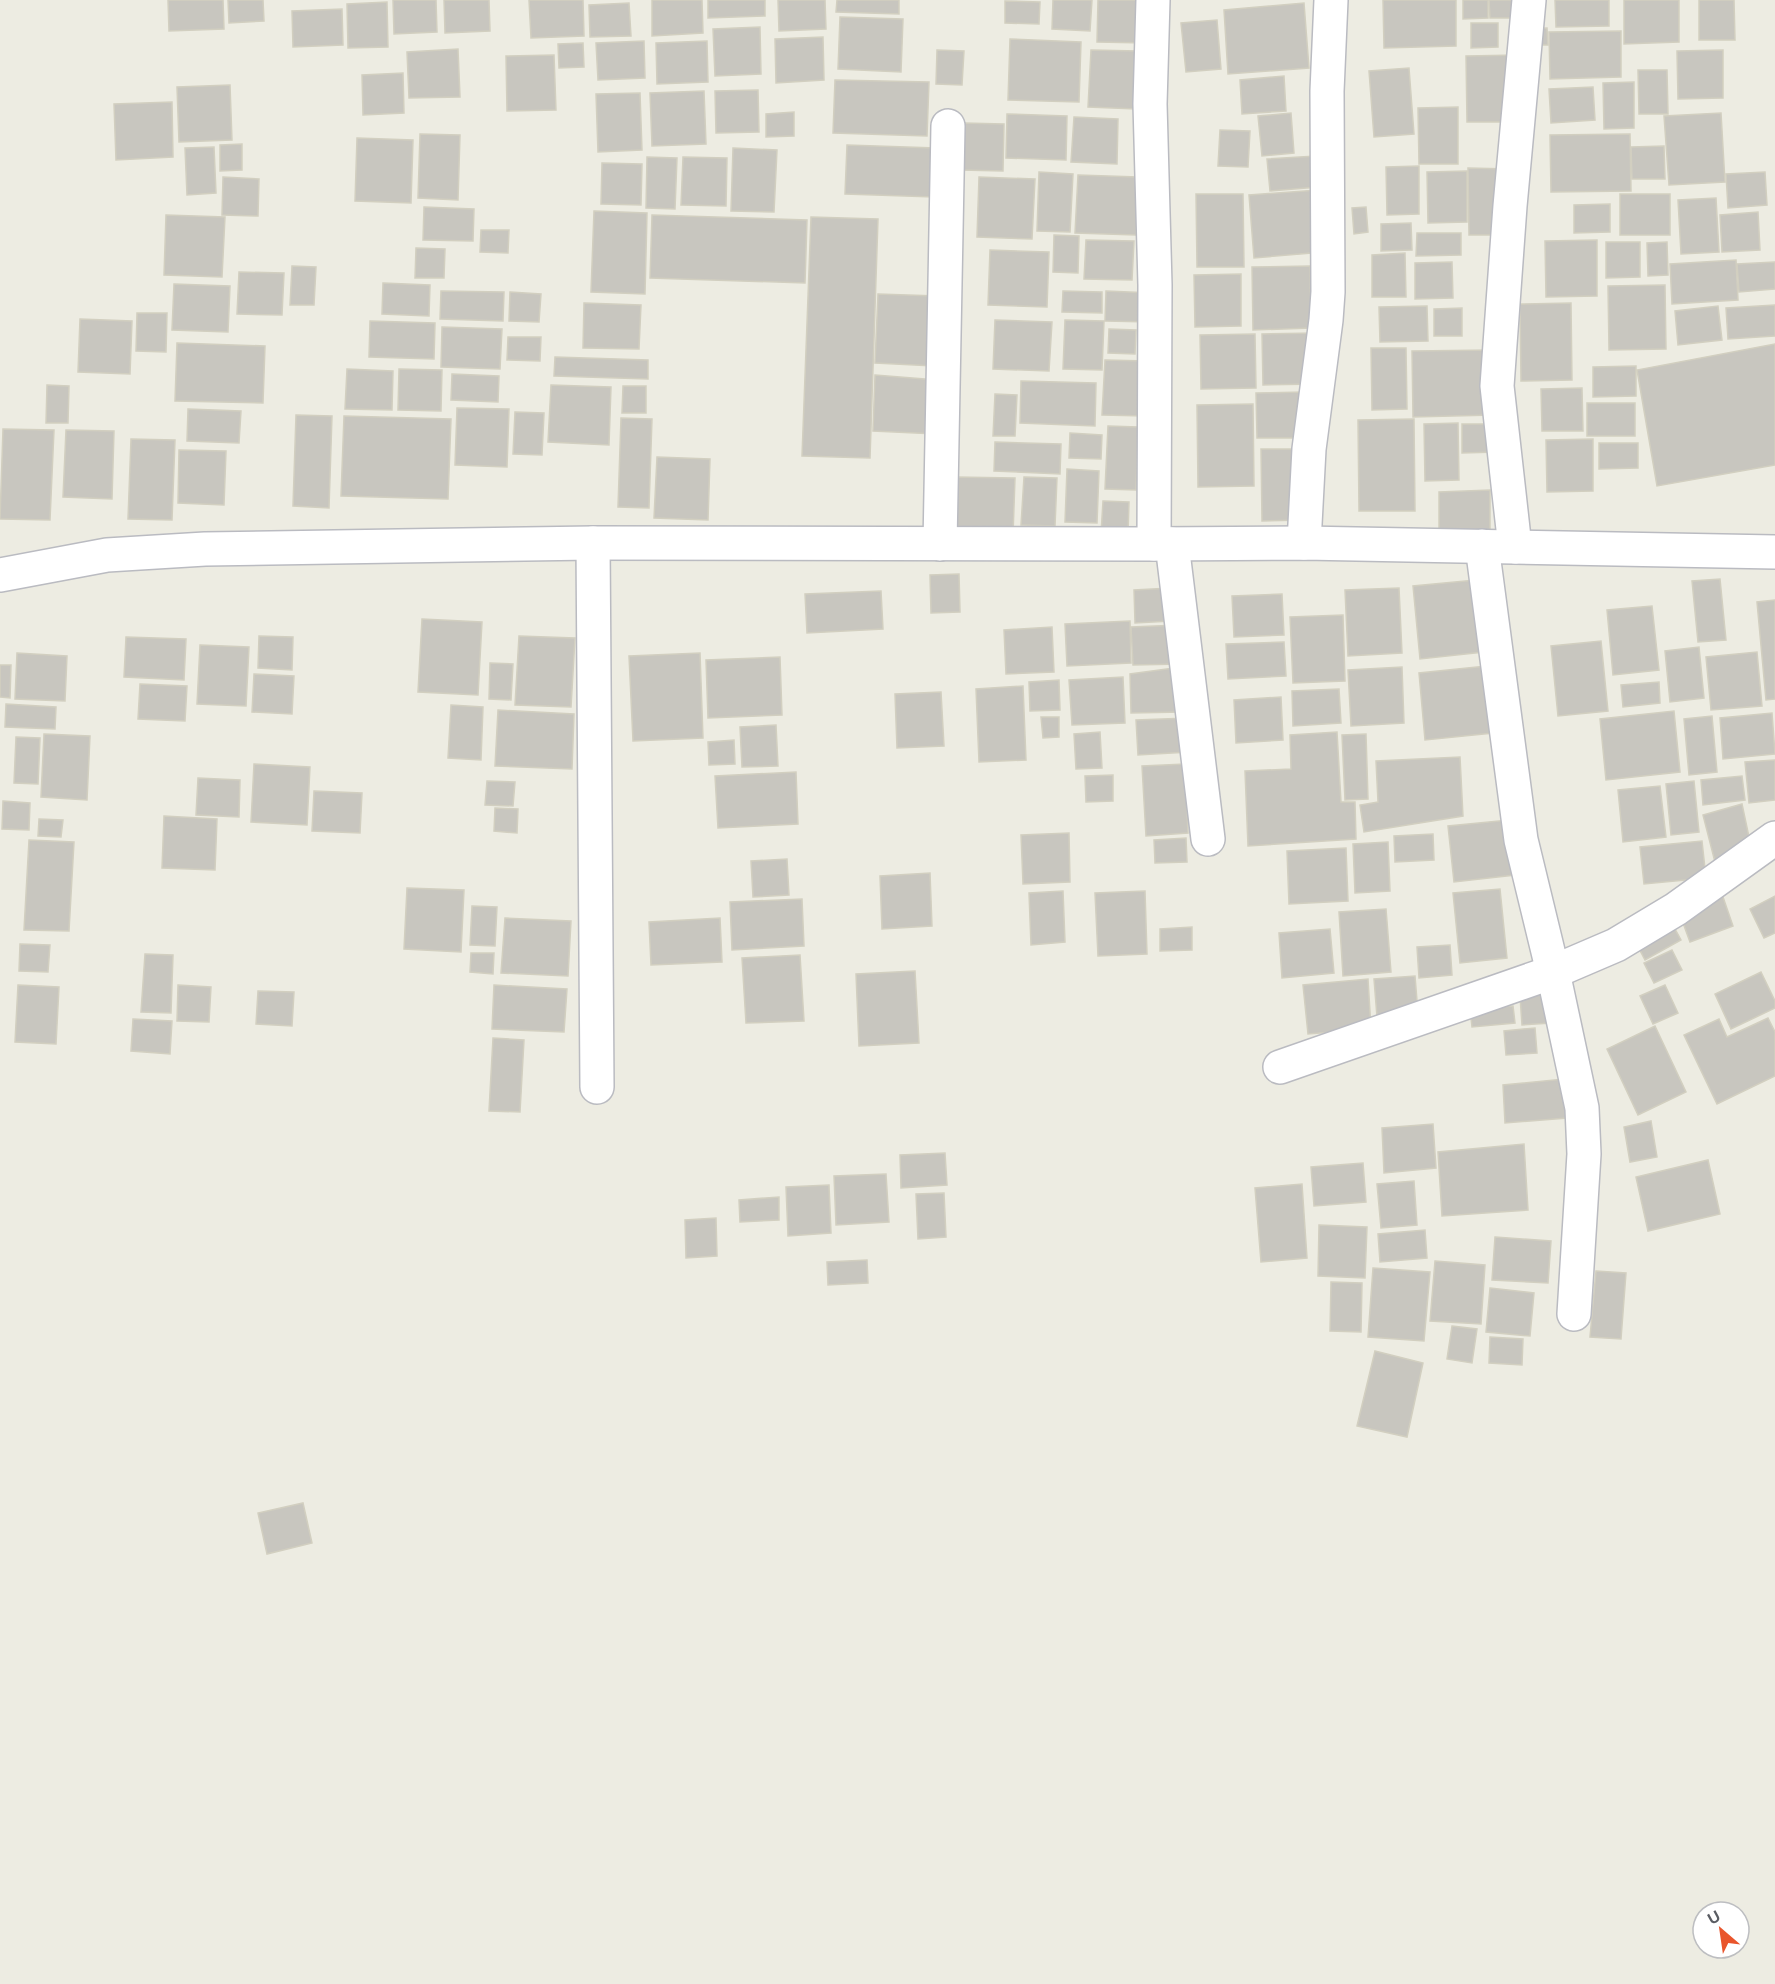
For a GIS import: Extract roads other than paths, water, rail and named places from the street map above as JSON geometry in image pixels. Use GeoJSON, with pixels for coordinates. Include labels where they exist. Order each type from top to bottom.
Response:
{"type":"FeatureCollection","features":[{"type":"Feature","properties":{"kind":"street"},"geometry":{"type":"LineString","coordinates":[[1153,0],[1150,104],[1163,544],[1208,839]]}},
{"type":"Feature","properties":{"kind":"street"},"geometry":{"type":"LineString","coordinates":[[1304,543],[1309,449],[1328,292],[1327,91],[1330,0]]}},
{"type":"Feature","properties":{"kind":"street"},"geometry":{"type":"LineString","coordinates":[[1515,547],[1497,386],[1510,206],[1529,0]]}},
{"type":"Feature","properties":{"kind":"street"},"geometry":{"type":"LineString","coordinates":[[940,544],[948,126]]}},
{"type":"Feature","properties":{"kind":"street"},"geometry":{"type":"LineString","coordinates":[[0,574],[107,555],[205,549],[592,543],[1304,543],[1775,552]]}},
{"type":"Feature","properties":{"kind":"street"},"geometry":{"type":"LineString","coordinates":[[592,543],[597,1087]]}},
{"type":"Feature","properties":{"kind":"street"},"geometry":{"type":"LineString","coordinates":[[1482,546],[1521,840],[1553,972],[1582,1120],[1584,1154],[1574,1314]]}},
{"type":"Feature","properties":{"kind":"street"},"geometry":{"type":"LineString","coordinates":[[1280,1067],[1553,972],[1616,945],[1676,909],[1775,838]]}}]}
